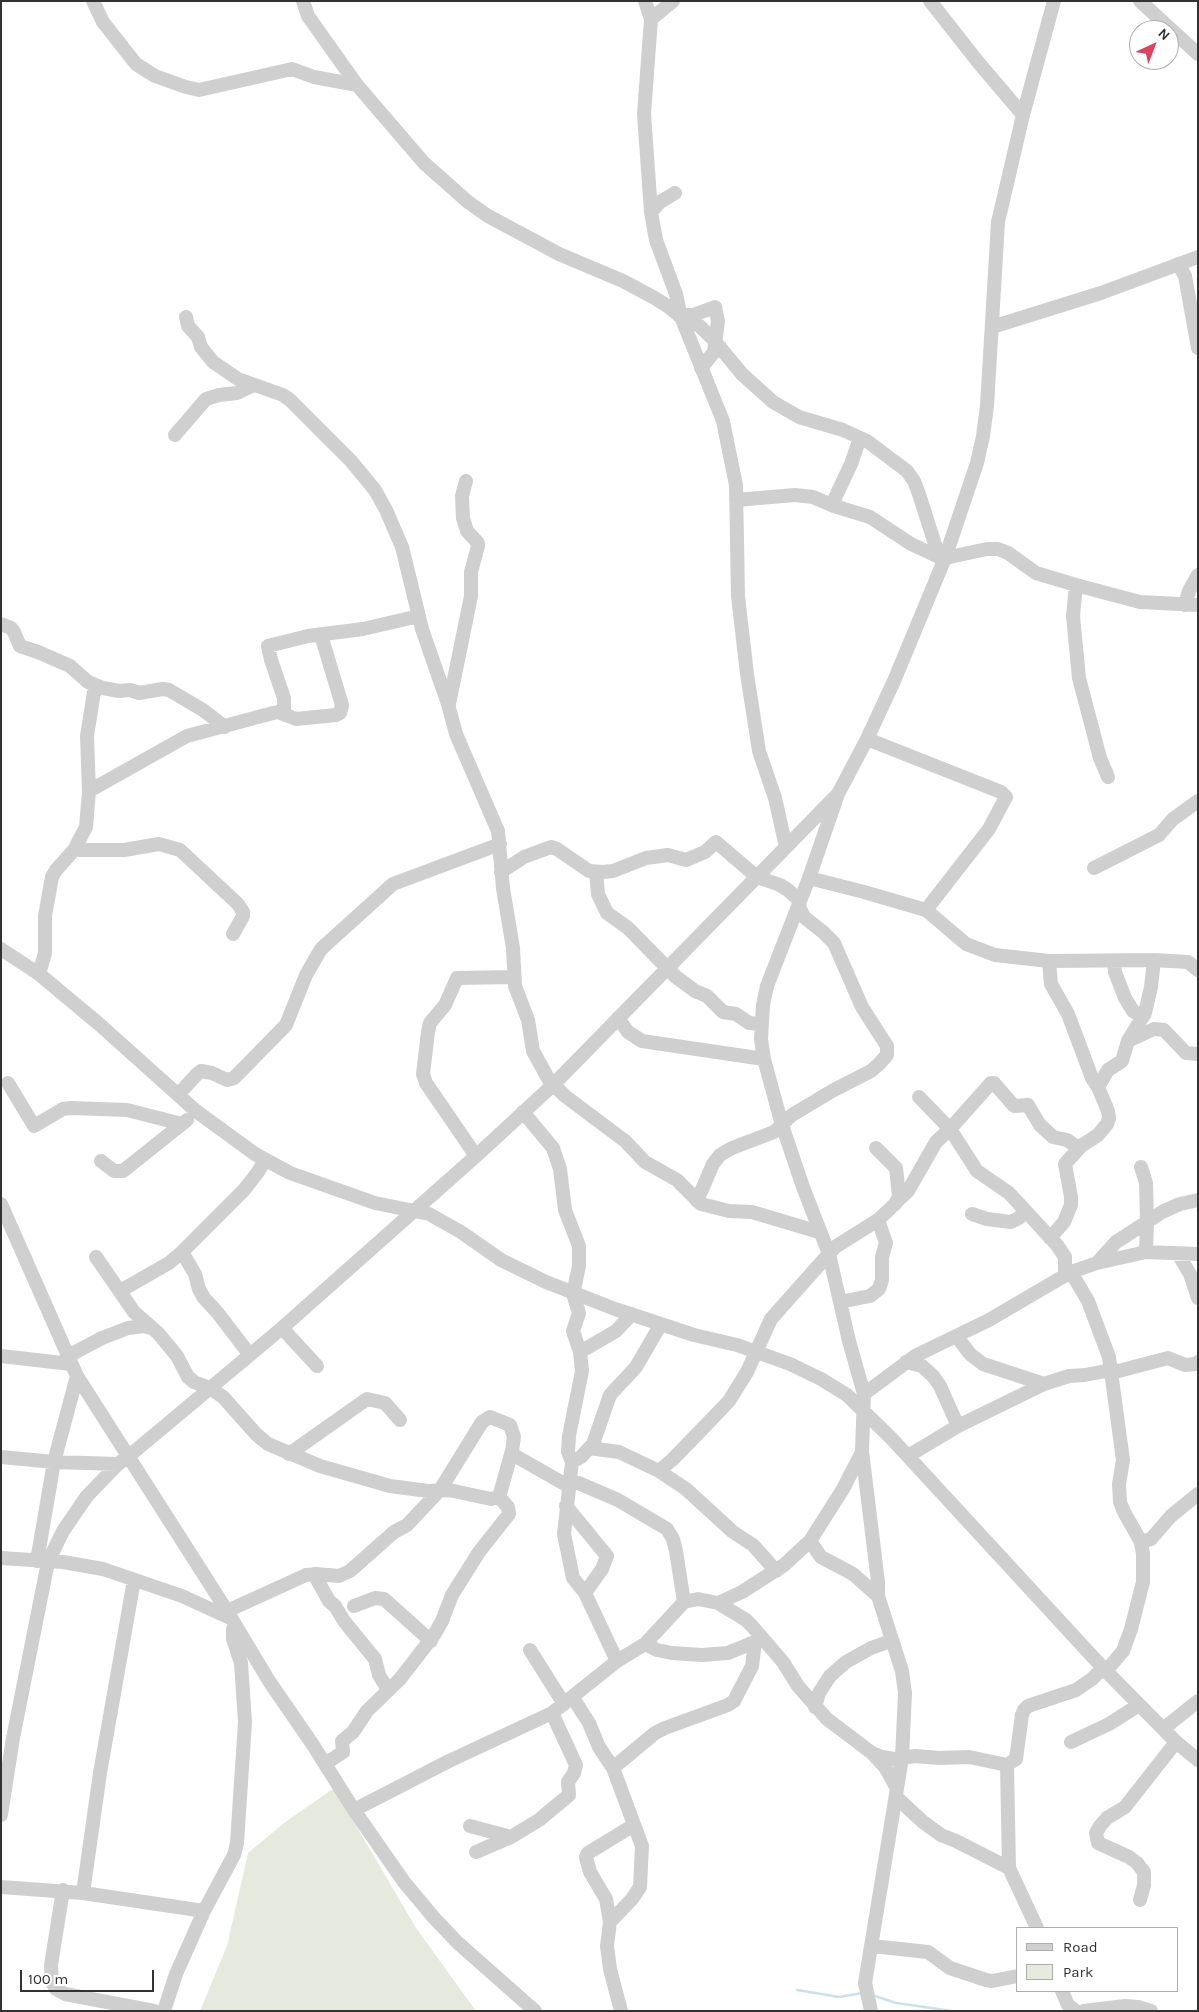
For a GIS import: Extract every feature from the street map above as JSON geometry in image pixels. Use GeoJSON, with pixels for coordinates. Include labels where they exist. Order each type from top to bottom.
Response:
{"type":"FeatureCollection","features":[{"type":"Feature","properties":{"kind":"street"},"geometry":{"type":"LineString","coordinates":[[92,1],[103,22],[136,64],[156,76],[186,87],[199,90],[292,69],[314,77],[357,85]]}},
{"type":"Feature","properties":{"kind":"street"},"geometry":{"type":"LineString","coordinates":[[303,1],[308,16],[357,85],[424,163],[468,202],[488,216],[551,251],[623,281],[653,297],[684,316],[716,342],[742,374],[773,402],[800,417],[860,438],[890,457],[906,471],[914,482],[942,557]]}},
{"type":"Feature","properties":{"kind":"street"},"geometry":{"type":"LineString","coordinates":[[645,1],[651,19],[644,114],[651,212],[656,240],[701,368],[723,422],[736,485],[738,596],[747,674],[760,751],[775,798],[786,847]]}},
{"type":"Feature","properties":{"kind":"street"},"geometry":{"type":"LineString","coordinates":[[651,19],[673,1]]}},
{"type":"Feature","properties":{"kind":"street"},"geometry":{"type":"LineString","coordinates":[[930,1],[1022,115]]}},
{"type":"Feature","properties":{"kind":"street"},"geometry":{"type":"LineString","coordinates":[[872,2011],[865,1983],[902,1758],[905,1694],[902,1671],[878,1596],[878,1582],[862,1451],[864,1394],[828,1254],[782,1125],[764,1059],[761,1024],[767,986],[809,878],[838,794],[894,680],[975,470],[984,436],[998,222],[1022,115],[1054,1]]}},
{"type":"Feature","properties":{"kind":"street"},"geometry":{"type":"LineString","coordinates":[[1140,1],[1198,54]]}},
{"type":"Feature","properties":{"kind":"street"},"geometry":{"type":"LineString","coordinates":[[651,212],[660,202],[676,194]]}},
{"type":"Feature","properties":{"kind":"street"},"geometry":{"type":"LineString","coordinates":[[992,327],[1101,293],[1198,257]]}},
{"type":"Feature","properties":{"kind":"street"},"geometry":{"type":"LineString","coordinates":[[1178,264],[1185,276],[1198,348]]}},
{"type":"Feature","properties":{"kind":"street"},"geometry":{"type":"LineString","coordinates":[[684,316],[715,307],[718,321],[716,342],[713,355],[701,368]]}},
{"type":"Feature","properties":{"kind":"street"},"geometry":{"type":"LineString","coordinates":[[186,317],[188,326],[198,337],[200,347],[213,362],[232,376],[283,395],[290,400],[351,461],[375,490],[402,547],[426,643],[463,752],[495,823],[500,844],[501,872],[513,948],[513,977],[528,1020],[533,1051],[540,1067],[553,1084],[625,1141],[645,1162],[677,1180],[697,1201],[706,1206],[752,1212],[820,1232]]}},
{"type":"Feature","properties":{"kind":"street"},"geometry":{"type":"LineString","coordinates":[[175,435],[206,399],[237,393],[254,385]]}},
{"type":"Feature","properties":{"kind":"street"},"geometry":{"type":"LineString","coordinates":[[834,506],[835,498],[851,464],[860,438]]}},
{"type":"Feature","properties":{"kind":"street"},"geometry":{"type":"LineString","coordinates":[[448,704],[471,596],[471,572],[478,546],[478,543],[468,531],[463,518],[462,496],[466,481]]}},
{"type":"Feature","properties":{"kind":"street"},"geometry":{"type":"LineString","coordinates":[[736,500],[804,495],[870,517],[911,544],[942,557],[987,549],[998,550],[1008,553],[1036,572],[1140,602],[1191,605],[1189,591],[1198,576]]}},
{"type":"Feature","properties":{"kind":"street"},"geometry":{"type":"LineString","coordinates":[[1076,585],[1073,616],[1079,678],[1100,758],[1108,777]]}},
{"type":"Feature","properties":{"kind":"street"},"geometry":{"type":"LineString","coordinates":[[284,714],[284,698],[268,646],[363,629],[419,616]]}},
{"type":"Feature","properties":{"kind":"street"},"geometry":{"type":"LineString","coordinates":[[1,624],[11,628],[20,646],[70,666],[88,682],[100,687],[119,691],[130,690],[139,693],[163,689],[169,690],[203,710],[225,727]]}},
{"type":"Feature","properties":{"kind":"street"},"geometry":{"type":"LineString","coordinates":[[89,791],[187,736],[273,713],[284,714],[296,719],[320,715],[336,715],[342,710],[321,635]]}},
{"type":"Feature","properties":{"kind":"street"},"geometry":{"type":"LineString","coordinates":[[39,974],[45,953],[45,916],[50,883],[56,870],[74,850],[86,827],[89,791],[88,730],[94,692],[100,687]]}},
{"type":"Feature","properties":{"kind":"street"},"geometry":{"type":"LineString","coordinates":[[867,738],[1001,792],[1006,797],[989,829],[926,910]]}},
{"type":"Feature","properties":{"kind":"street"},"geometry":{"type":"LineString","coordinates":[[43,1562],[76,1511],[123,1460],[282,1328],[476,1156],[553,1084],[838,794]]}},
{"type":"Feature","properties":{"kind":"street"},"geometry":{"type":"LineString","coordinates":[[1094,868],[1158,835],[1173,819],[1198,801]]}},
{"type":"Feature","properties":{"kind":"street"},"geometry":{"type":"LineString","coordinates":[[501,872],[518,859],[551,846],[582,867],[596,872],[613,871],[642,858],[665,855],[686,860],[705,852],[716,842],[757,877],[780,885],[800,900],[802,914],[834,943],[854,992],[888,1046],[884,1060],[875,1068],[792,1116],[774,1132],[732,1148],[716,1159],[697,1201]]}},
{"type":"Feature","properties":{"kind":"street"},"geometry":{"type":"LineString","coordinates":[[74,850],[124,850],[159,844],[180,850],[223,888],[240,908],[243,916],[233,934]]}},
{"type":"Feature","properties":{"kind":"street"},"geometry":{"type":"LineString","coordinates":[[178,1095],[201,1071],[212,1073],[227,1080],[234,1078],[286,1025],[306,975],[321,949],[393,884],[500,844]]}},
{"type":"Feature","properties":{"kind":"street"},"geometry":{"type":"LineString","coordinates":[[596,872],[598,894],[607,913],[628,928],[667,968],[690,988],[706,996],[724,1012],[736,1014],[749,1023],[761,1024]]}},
{"type":"Feature","properties":{"kind":"street"},"geometry":{"type":"LineString","coordinates":[[809,878],[926,910],[962,941],[976,949],[995,955],[1049,962],[1114,960],[1188,962],[1198,970]]}},
{"type":"Feature","properties":{"kind":"street"},"geometry":{"type":"LineString","coordinates":[[1,949],[39,974],[99,1024],[196,1111],[230,1137],[265,1160],[290,1173],[375,1203],[429,1214],[442,1220],[501,1260],[573,1294],[694,1335],[737,1345],[790,1364],[821,1379],[847,1395],[908,1456],[1105,1670],[1176,1742],[1198,1760]]}},
{"type":"Feature","properties":{"kind":"street"},"geometry":{"type":"LineString","coordinates":[[1114,960],[1115,972],[1126,998],[1133,1011],[1143,1017]]}},
{"type":"Feature","properties":{"kind":"street"},"geometry":{"type":"LineString","coordinates":[[1098,1086],[1108,1070],[1122,1061],[1128,1041],[1143,1017],[1150,992],[1154,960]]}},
{"type":"Feature","properties":{"kind":"street"},"geometry":{"type":"LineString","coordinates":[[1049,962],[1051,984],[1068,1014],[1092,1078],[1098,1086],[1108,1111],[1109,1118],[1107,1124],[1098,1135],[1081,1146],[1065,1164],[1070,1186],[1071,1205],[1064,1222],[1050,1238]]}},
{"type":"Feature","properties":{"kind":"street"},"geometry":{"type":"LineString","coordinates":[[476,1156],[426,1083],[423,1074],[428,1032],[430,1023],[445,1005],[457,978],[513,977]]}},
{"type":"Feature","properties":{"kind":"street"},"geometry":{"type":"LineString","coordinates":[[618,1018],[628,1032],[642,1041],[764,1059]]}},
{"type":"Feature","properties":{"kind":"street"},"geometry":{"type":"LineString","coordinates":[[1128,1041],[1154,1029],[1164,1030],[1186,1052],[1198,1054]]}},
{"type":"Feature","properties":{"kind":"street"},"geometry":{"type":"LineString","coordinates":[[8,1083],[34,1126],[63,1108],[128,1110],[182,1124]]}},
{"type":"Feature","properties":{"kind":"street"},"geometry":{"type":"LineString","coordinates":[[659,1470],[672,1460],[729,1400],[756,1352],[771,1319],[828,1254],[878,1220],[908,1192],[936,1142],[950,1129],[988,1084],[994,1083],[1014,1106],[1028,1105],[1040,1125],[1048,1133],[1076,1146],[1081,1146]]}},
{"type":"Feature","properties":{"kind":"street"},"geometry":{"type":"LineString","coordinates":[[872,1753],[882,1757],[902,1758],[915,1756],[939,1758],[969,1757],[1007,1765],[1016,1759],[1022,1714],[1028,1706],[1076,1690],[1105,1670],[1122,1650],[1136,1612],[1143,1582],[1141,1542],[1120,1502],[1119,1484],[1123,1460],[1110,1357],[1088,1301],[1068,1274],[1065,1257],[1057,1244],[1009,1193],[977,1171],[950,1129],[919,1096]]}},
{"type":"Feature","properties":{"kind":"street"},"geometry":{"type":"LineString","coordinates":[[101,1161],[114,1172],[123,1170],[196,1111]]}},
{"type":"Feature","properties":{"kind":"street"},"geometry":{"type":"LineString","coordinates":[[523,1112],[546,1138],[557,1157],[565,1210],[579,1246],[579,1266],[573,1294],[579,1313],[572,1331],[580,1352],[582,1371],[568,1444],[568,1452],[572,1462],[564,1534],[573,1578],[585,1593],[617,1661]]}},
{"type":"Feature","properties":{"kind":"street"},"geometry":{"type":"LineString","coordinates":[[876,1148],[896,1168],[900,1196],[896,1203]]}},
{"type":"Feature","properties":{"kind":"street"},"geometry":{"type":"LineString","coordinates":[[120,1290],[169,1262],[182,1252],[244,1190],[265,1160]]}},
{"type":"Feature","properties":{"kind":"street"},"geometry":{"type":"LineString","coordinates":[[1141,1167],[1146,1183],[1146,1252]]}},
{"type":"Feature","properties":{"kind":"street"},"geometry":{"type":"LineString","coordinates":[[1097,1263],[1116,1242],[1162,1212],[1180,1204],[1198,1200]]}},
{"type":"Feature","properties":{"kind":"street"},"geometry":{"type":"LineString","coordinates":[[1,1204],[72,1365],[123,1460],[230,1618],[354,1810],[404,1882],[435,1920],[458,1943],[535,2011]]}},
{"type":"Feature","properties":{"kind":"street"},"geometry":{"type":"LineString","coordinates":[[972,1214],[987,1219],[1011,1222],[1019,1218],[1024,1211]]}},
{"type":"Feature","properties":{"kind":"street"},"geometry":{"type":"LineString","coordinates":[[840,1302],[870,1296],[878,1289],[882,1280],[882,1257],[886,1243],[878,1220]]}},
{"type":"Feature","properties":{"kind":"street"},"geometry":{"type":"LineString","coordinates":[[182,1252],[195,1274],[199,1289],[204,1298],[250,1355]]}},
{"type":"Feature","properties":{"kind":"street"},"geometry":{"type":"LineString","coordinates":[[864,1394],[906,1362],[989,1320],[1068,1274],[1097,1263],[1146,1252],[1198,1254]]}},
{"type":"Feature","properties":{"kind":"street"},"geometry":{"type":"LineString","coordinates":[[1178,1254],[1190,1274],[1198,1298]]}},
{"type":"Feature","properties":{"kind":"street"},"geometry":{"type":"LineString","coordinates":[[96,1257],[134,1312],[158,1333],[177,1356],[188,1377],[194,1382],[210,1388],[229,1402],[257,1435],[268,1444],[328,1468],[390,1486],[428,1492],[440,1490],[457,1492],[491,1499],[499,1496]]}},
{"type":"Feature","properties":{"kind":"street"},"geometry":{"type":"LineString","coordinates":[[580,1352],[616,1331],[632,1314]]}},
{"type":"Feature","properties":{"kind":"street"},"geometry":{"type":"LineString","coordinates":[[572,1462],[581,1457],[589,1448],[597,1434],[610,1395],[636,1367],[660,1324]]}},
{"type":"Feature","properties":{"kind":"street"},"geometry":{"type":"LineString","coordinates":[[1,1815],[43,1562],[54,1462],[72,1365],[102,1338],[128,1328],[144,1326],[151,1328]]}},
{"type":"Feature","properties":{"kind":"street"},"geometry":{"type":"LineString","coordinates":[[282,1328],[317,1366]]}},
{"type":"Feature","properties":{"kind":"street"},"geometry":{"type":"LineString","coordinates":[[957,1337],[970,1354],[983,1364],[1044,1384]]}},
{"type":"Feature","properties":{"kind":"street"},"geometry":{"type":"LineString","coordinates":[[1,1356],[72,1365]]}},
{"type":"Feature","properties":{"kind":"street"},"geometry":{"type":"LineString","coordinates":[[908,1456],[958,1426],[1044,1384],[1069,1376],[1111,1371],[1168,1358],[1186,1365],[1198,1362]]}},
{"type":"Feature","properties":{"kind":"street"},"geometry":{"type":"LineString","coordinates":[[906,1362],[922,1366],[933,1376],[940,1386],[958,1426]]}},
{"type":"Feature","properties":{"kind":"street"},"geometry":{"type":"LineString","coordinates":[[289,1454],[367,1399],[385,1404],[400,1420]]}},
{"type":"Feature","properties":{"kind":"street"},"geometry":{"type":"LineString","coordinates":[[230,1618],[306,1575],[339,1576],[350,1571],[394,1532],[407,1524],[440,1490],[486,1418],[495,1418],[506,1422],[512,1428],[514,1437],[512,1454],[499,1496]]}},
{"type":"Feature","properties":{"kind":"street"},"geometry":{"type":"LineString","coordinates":[[589,1448],[619,1452],[659,1470],[686,1489],[733,1532],[753,1545],[776,1571]]}},
{"type":"Feature","properties":{"kind":"street"},"geometry":{"type":"LineString","coordinates":[[718,1603],[742,1592],[776,1571],[810,1541],[843,1489],[862,1451]]}},
{"type":"Feature","properties":{"kind":"street"},"geometry":{"type":"LineString","coordinates":[[512,1454],[569,1483],[618,1500],[667,1530],[673,1539],[676,1551],[684,1602]]}},
{"type":"Feature","properties":{"kind":"street"},"geometry":{"type":"LineString","coordinates":[[1,1457],[54,1462],[123,1460]]}},
{"type":"Feature","properties":{"kind":"street"},"geometry":{"type":"LineString","coordinates":[[1141,1542],[1151,1539],[1171,1516],[1198,1494]]}},
{"type":"Feature","properties":{"kind":"street"},"geometry":{"type":"LineString","coordinates":[[325,1764],[343,1752],[342,1741],[353,1732],[367,1711],[400,1678],[431,1640],[442,1621],[452,1595],[479,1552],[509,1514],[508,1507],[499,1496]]}},
{"type":"Feature","properties":{"kind":"street"},"geometry":{"type":"LineString","coordinates":[[566,1506],[607,1553],[602,1569],[585,1593]]}},
{"type":"Feature","properties":{"kind":"street"},"geometry":{"type":"LineString","coordinates":[[810,1541],[821,1557],[853,1574],[878,1596]]}},
{"type":"Feature","properties":{"kind":"street"},"geometry":{"type":"LineString","coordinates":[[1,1558],[96,1568],[191,1600],[230,1618]]}},
{"type":"Feature","properties":{"kind":"street"},"geometry":{"type":"LineString","coordinates":[[314,1574],[344,1621],[375,1659],[379,1675],[388,1690]]}},
{"type":"Feature","properties":{"kind":"street"},"geometry":{"type":"LineString","coordinates":[[83,1893],[100,1774],[134,1580]]}},
{"type":"Feature","properties":{"kind":"street"},"geometry":{"type":"LineString","coordinates":[[354,1606],[375,1598],[384,1599],[431,1640]]}},
{"type":"Feature","properties":{"kind":"street"},"geometry":{"type":"LineString","coordinates":[[354,1810],[450,1761],[552,1713],[617,1661],[644,1644],[684,1602],[698,1598],[718,1603],[746,1620],[758,1641],[783,1662],[798,1686],[815,1707],[827,1719],[872,1753],[885,1767],[896,1792],[923,1822],[941,1835],[963,1844],[990,1860],[1009,1868]]}},
{"type":"Feature","properties":{"kind":"street"},"geometry":{"type":"LineString","coordinates":[[164,2011],[176,1974],[204,1911],[234,1855],[238,1833],[245,1722],[241,1663],[233,1639],[230,1618]]}},
{"type":"Feature","properties":{"kind":"street"},"geometry":{"type":"LineString","coordinates":[[644,1644],[664,1651],[702,1655],[728,1652],[758,1641]]}},
{"type":"Feature","properties":{"kind":"street"},"geometry":{"type":"LineString","coordinates":[[613,1768],[660,1731],[734,1701],[752,1666],[758,1641]]}},
{"type":"Feature","properties":{"kind":"street"},"geometry":{"type":"LineString","coordinates":[[815,1707],[819,1693],[830,1676],[846,1662],[871,1648],[891,1641]]}},
{"type":"Feature","properties":{"kind":"street"},"geometry":{"type":"LineString","coordinates":[[530,1650],[568,1701],[588,1723],[599,1747],[613,1768],[642,1846],[640,1887],[632,1899],[610,1922]]}},
{"type":"Feature","properties":{"kind":"street"},"geometry":{"type":"LineString","coordinates":[[1163,1729],[1198,1701]]}},
{"type":"Feature","properties":{"kind":"street"},"geometry":{"type":"LineString","coordinates":[[1071,1742],[1109,1724],[1139,1705]]}},
{"type":"Feature","properties":{"kind":"street"},"geometry":{"type":"LineString","coordinates":[[476,1852],[511,1837],[539,1820],[569,1795],[568,1782],[574,1773],[576,1765],[552,1713]]}},
{"type":"Feature","properties":{"kind":"street"},"geometry":{"type":"LineString","coordinates":[[1140,1900],[1144,1885],[1144,1872],[1129,1857],[1098,1843],[1096,1833],[1107,1818],[1124,1807],[1176,1742]]}},
{"type":"Feature","properties":{"kind":"street"},"geometry":{"type":"LineString","coordinates":[[1007,1765],[1009,1868],[1036,1927]]}},
{"type":"Feature","properties":{"kind":"street"},"geometry":{"type":"LineString","coordinates":[[621,2011],[610,1969],[607,1946],[610,1922],[606,1899],[590,1872],[587,1854],[634,1825]]}},
{"type":"Feature","properties":{"kind":"street"},"geometry":{"type":"LineString","coordinates":[[470,1826],[511,1837]]}},
{"type":"Feature","properties":{"kind":"street"},"geometry":{"type":"LineString","coordinates":[[1,1887],[63,1890],[204,1911]]}},
{"type":"Feature","properties":{"kind":"street"},"geometry":{"type":"LineString","coordinates":[[63,1890],[51,1965],[52,1982],[56,1989],[65,1994],[154,2011]]}},
{"type":"Feature","properties":{"kind":"street"},"geometry":{"type":"LineString","coordinates":[[872,1946],[928,1952],[950,1968],[986,1980],[992,1981],[1016,1976]]}},
{"type":"Feature","properties":{"kind":"street"},"geometry":{"type":"LineString","coordinates":[[1062,1992],[1068,2005],[1076,2011]]}},
{"type":"Feature","properties":{"kind":"street"},"geometry":{"type":"LineString","coordinates":[[1084,2011],[1125,2006],[1151,2011]]}},
{"type":"Feature","properties":{"kind":"green space"},"geometry":{"type":"Polygon","coordinates":[[[334,1788],[416,1928],[476,2011],[200,2011],[227,1946],[248,1853],[284,1823],[334,1788]]]}},
{"type":"Feature","properties":{"kind":"waterway"},"geometry":{"type":"LineString","coordinates":[[797,1990],[839,1997],[862,1993]]}},
{"type":"Feature","properties":{"kind":"waterway"},"geometry":{"type":"LineString","coordinates":[[872,1995],[896,2003],[952,2011]]}}]}
